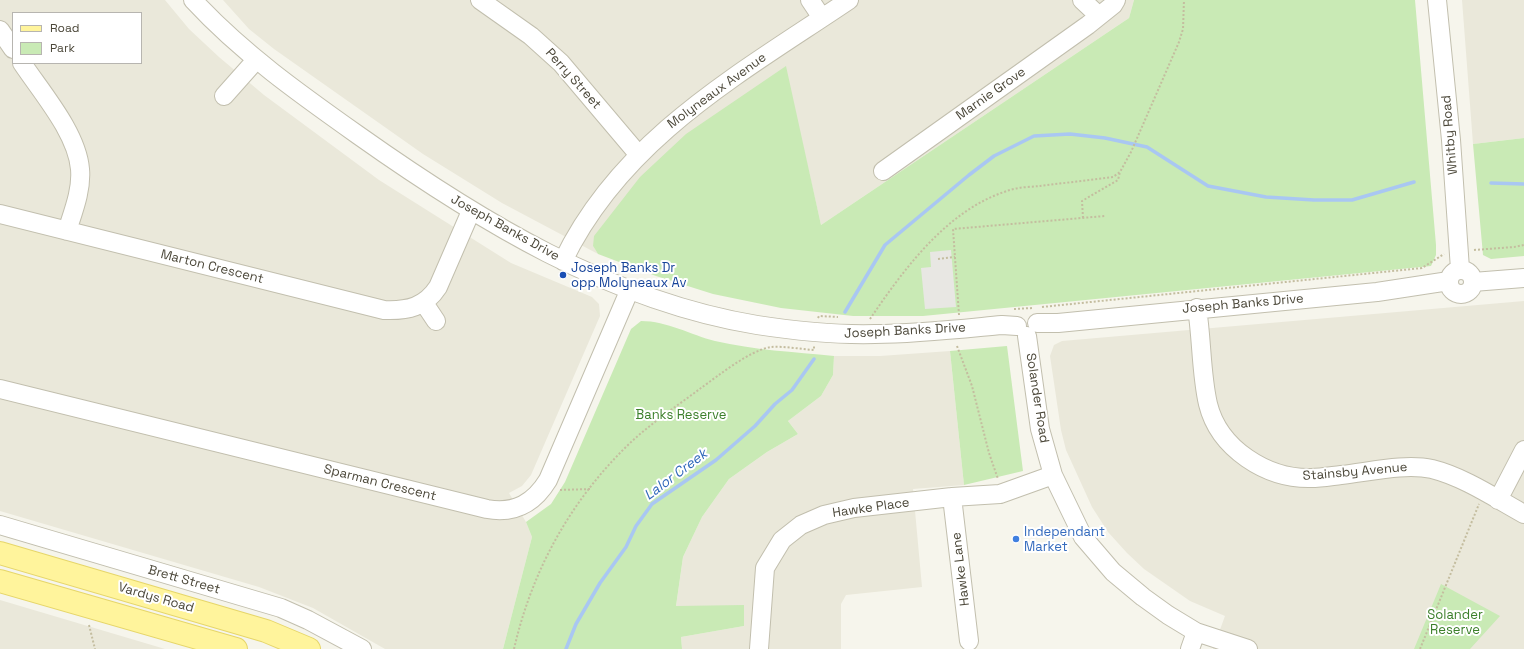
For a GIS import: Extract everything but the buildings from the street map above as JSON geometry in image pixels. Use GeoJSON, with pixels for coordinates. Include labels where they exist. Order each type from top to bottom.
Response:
{"type":"FeatureCollection","features":[{"type":"Feature","properties":{"kind":"main road","name":"Vardys Road"},"geometry":{"type":"LineString","coordinates":[[0,553],[266,631],[309,649]]}},
{"type":"Feature","properties":{"kind":"main road","name":"Vardys Road"},"geometry":{"type":"LineString","coordinates":[[0,581],[236,649]]}},
{"type":"Feature","properties":{"kind":"street","name":"Joseph Banks Drive"},"geometry":{"type":"LineString","coordinates":[[194,0],[224,32],[279,78],[379,150],[471,211],[529,244],[630,289],[698,312],[728,319],[756,325],[817,332],[876,334],[1002,325],[1058,323],[1198,308],[1377,292],[1455,275]]}},
{"type":"Feature","properties":{"kind":"street","name":"Perry Street"},"geometry":{"type":"LineString","coordinates":[[480,0],[531,36],[561,63],[638,154]]}},
{"type":"Feature","properties":{"kind":"street"},"geometry":{"type":"LineString","coordinates":[[810,0],[822,18]]}},
{"type":"Feature","properties":{"kind":"street","name":"Molyneaux Avenue"},"geometry":{"type":"LineString","coordinates":[[563,260],[585,219],[612,183],[638,154],[698,102],[849,0]]}},
{"type":"Feature","properties":{"kind":"street"},"geometry":{"type":"LineString","coordinates":[[1082,0],[1099,16]]}},
{"type":"Feature","properties":{"kind":"street","name":"Marnie Grove"},"geometry":{"type":"LineString","coordinates":[[883,171],[1099,16],[1113,5],[1116,0]]}},
{"type":"Feature","properties":{"kind":"street","name":"Whitby Road"},"geometry":{"type":"LineString","coordinates":[[1437,0],[1451,140],[1455,275]]}},
{"type":"Feature","properties":{"kind":"street"},"geometry":{"type":"LineString","coordinates":[[0,30],[12,48]]}},
{"type":"Feature","properties":{"kind":"street"},"geometry":{"type":"LineString","coordinates":[[224,96],[256,60]]}},
{"type":"Feature","properties":{"kind":"street"},"geometry":{"type":"LineString","coordinates":[[23,64],[61,120],[77,149],[81,170],[79,188],[68,231]]}},
{"type":"Feature","properties":{"kind":"street"},"geometry":{"type":"LineString","coordinates":[[436,321],[424,303],[431,298],[438,287],[471,211]]}},
{"type":"Feature","properties":{"kind":"street","name":"Marton Crescent"},"geometry":{"type":"LineString","coordinates":[[0,214],[384,310],[398,311],[424,303]]}},
{"type":"Feature","properties":{"kind":"street"},"geometry":{"type":"LineString","coordinates":[[1455,275],[1468,272],[1474,282],[1524,278]]}},
{"type":"Feature","properties":{"kind":"street","name":"Sparman Crescent"},"geometry":{"type":"LineString","coordinates":[[0,389],[487,509],[510,510],[530,500],[541,491],[548,480],[630,289]]}},
{"type":"Feature","properties":{"kind":"street","name":"Stainsby Avenue"},"geometry":{"type":"LineString","coordinates":[[1198,308],[1209,405],[1218,429],[1243,456],[1254,463],[1275,473],[1311,478],[1413,467],[1425,468],[1456,477],[1524,514]]}},
{"type":"Feature","properties":{"kind":"street","name":"Solander Road"},"geometry":{"type":"LineString","coordinates":[[1023,324],[1040,430],[1054,475],[1083,536],[1113,572],[1143,597],[1196,632],[1248,649]]}},
{"type":"Feature","properties":{"kind":"street"},"geometry":{"type":"LineString","coordinates":[[1491,496],[1524,450]]}},
{"type":"Feature","properties":{"kind":"street","name":"Hawke Place"},"geometry":{"type":"LineString","coordinates":[[759,649],[765,568],[782,540],[801,525],[824,514],[854,508],[952,497],[1000,494],[1054,475]]}},
{"type":"Feature","properties":{"kind":"street","name":"Hawke Lane"},"geometry":{"type":"LineString","coordinates":[[952,497],[970,641]]}},
{"type":"Feature","properties":{"kind":"street","name":"Brett Street"},"geometry":{"type":"LineString","coordinates":[[0,525],[281,608],[308,620],[362,649]]}},
{"type":"Feature","properties":{"kind":"street"},"geometry":{"type":"LineString","coordinates":[[1190,649],[1196,632]]}},
{"type":"Feature","properties":{"kind":"path"},"geometry":{"type":"LineString","coordinates":[[1083,218],[1082,201],[1118,180],[1120,172],[1131,152],[1183,29],[1184,0]]}},
{"type":"Feature","properties":{"kind":"path"},"geometry":{"type":"LineString","coordinates":[[870,319],[886,296],[932,240],[946,225],[966,210],[1008,190],[1113,177],[1120,172]]}},
{"type":"Feature","properties":{"kind":"path"},"geometry":{"type":"LineString","coordinates":[[959,314],[953,229],[1105,216]]}},
{"type":"Feature","properties":{"kind":"path"},"geometry":{"type":"LineString","coordinates":[[1476,250],[1514,248],[1524,245]]}},
{"type":"Feature","properties":{"kind":"path"},"geometry":{"type":"LineString","coordinates":[[1023,324],[1422,268],[1444,254]]}},
{"type":"Feature","properties":{"kind":"path"},"geometry":{"type":"LineString","coordinates":[[938,259],[955,258]]}},
{"type":"Feature","properties":{"kind":"path"},"geometry":{"type":"LineString","coordinates":[[953,315],[965,314]]}},
{"type":"Feature","properties":{"kind":"path"},"geometry":{"type":"LineString","coordinates":[[819,316],[841,317]]}},
{"type":"Feature","properties":{"kind":"path"},"geometry":{"type":"LineString","coordinates":[[863,319],[878,319]]}},
{"type":"Feature","properties":{"kind":"path"},"geometry":{"type":"LineString","coordinates":[[957,346],[972,386],[989,453],[999,482],[1000,494]]}},
{"type":"Feature","properties":{"kind":"path"},"geometry":{"type":"LineString","coordinates":[[514,649],[520,624],[550,547],[578,501],[630,443],[665,414],[748,356],[771,347],[814,350]]}},
{"type":"Feature","properties":{"kind":"path"},"geometry":{"type":"LineString","coordinates":[[541,491],[590,489]]}},
{"type":"Feature","properties":{"kind":"path"},"geometry":{"type":"LineString","coordinates":[[1420,649],[1491,496]]}},
{"type":"Feature","properties":{"kind":"path"},"geometry":{"type":"LineString","coordinates":[[88,623],[95,649]]}},
{"type":"Feature","properties":{"kind":"shaded area"},"geometry":{"type":"Polygon","coordinates":[[[0,0],[165,0],[189,29],[219,57],[264,95],[379,180],[511,263],[592,297],[599,304],[600,316],[531,475],[522,486],[509,493],[526,522],[532,537],[503,649],[385,649],[313,608],[259,587],[0,511],[0,0]]]}},
{"type":"Feature","properties":{"kind":"shaded area"},"geometry":{"type":"Polygon","coordinates":[[[223,0],[1134,0],[1129,18],[821,225],[785,67],[593,246],[598,254],[502,203],[423,154],[274,49],[249,29],[223,0]]]}},
{"type":"Feature","properties":{"kind":"shaded area"},"geometry":{"type":"Polygon","coordinates":[[[1462,0],[1524,0],[1524,138],[1473,144],[1462,0]]]}},
{"type":"Feature","properties":{"kind":"shaded area"},"geometry":{"type":"Polygon","coordinates":[[[951,250],[956,307],[925,309],[921,268],[931,267],[930,252],[951,250]]]}},
{"type":"Feature","properties":{"kind":"shaded area"},"geometry":{"type":"Polygon","coordinates":[[[1524,301],[1524,649],[1213,649],[1225,616],[1190,601],[1144,569],[1127,553],[1108,532],[1092,507],[1066,450],[1061,430],[1050,356],[1054,345],[1062,341],[1524,301]]]}},
{"type":"Feature","properties":{"kind":"shaded area"},"geometry":{"type":"Polygon","coordinates":[[[950,351],[964,485],[913,489],[922,587],[846,595],[841,604],[841,649],[682,649],[681,637],[744,626],[676,606],[683,557],[702,517],[729,479],[767,452],[798,434],[788,421],[821,396],[833,375],[834,356],[880,356],[950,351]]]}},
{"type":"Feature","properties":{"kind":"shaded area"},"geometry":{"type":"Polygon","coordinates":[[[0,600],[155,646],[165,649],[0,649],[0,600]]]}},
{"type":"Feature","properties":{"kind":"green space"},"geometry":{"type":"Polygon","coordinates":[[[1134,0],[1415,0],[1436,245],[1436,255],[1431,266],[923,316],[853,316],[781,308],[713,294],[656,276],[598,254],[593,246],[594,236],[640,177],[686,134],[786,66],[821,225],[1129,18],[1134,0]]]}},
{"type":"Feature","properties":{"kind":"green space"},"geometry":{"type":"Polygon","coordinates":[[[1524,138],[1524,256],[1491,259],[1483,255],[1473,144],[1524,138]]]}},
{"type":"Feature","properties":{"kind":"green space","name":"Banks Reserve"},"geometry":{"type":"Polygon","coordinates":[[[641,321],[660,323],[715,341],[744,347],[834,356],[833,375],[821,396],[788,421],[798,434],[767,452],[729,479],[702,517],[683,557],[676,606],[744,605],[744,626],[681,637],[682,649],[503,649],[532,537],[526,522],[551,504],[565,482],[631,329],[641,321]]]}},
{"type":"Feature","properties":{"kind":"green space"},"geometry":{"type":"Polygon","coordinates":[[[1007,346],[1023,471],[964,485],[950,351],[1007,346]]]}},
{"type":"Feature","properties":{"kind":"green space","name":"Solander Reserve"},"geometry":{"type":"Polygon","coordinates":[[[1441,584],[1500,616],[1470,649],[1414,649],[1441,584]]]}},
{"type":"Feature","properties":{"kind":"waterway"},"geometry":{"type":"LineString","coordinates":[[845,312],[885,245],[994,156],[1034,136],[1070,134],[1105,138],[1147,147],[1208,186],[1266,197],[1314,200],[1352,200],[1414,182]]}},
{"type":"Feature","properties":{"kind":"waterway"},"geometry":{"type":"LineString","coordinates":[[1491,183],[1524,184]]}},
{"type":"Feature","properties":{"kind":"waterway","name":"Lalor Creek"},"geometry":{"type":"LineString","coordinates":[[566,649],[576,624],[600,583],[626,547],[636,526],[652,504],[716,460],[755,426],[775,404],[792,390],[814,359]]}},
{"type":"Feature","properties":{"kind":"place","name":"Joseph Banks Dr opp Molyneaux Av"},"geometry":{"type":"Point","coordinates":[563,275]}},
{"type":"Feature","properties":{"kind":"place","name":"Independant Market"},"geometry":{"type":"Point","coordinates":[1016,539]}}]}
